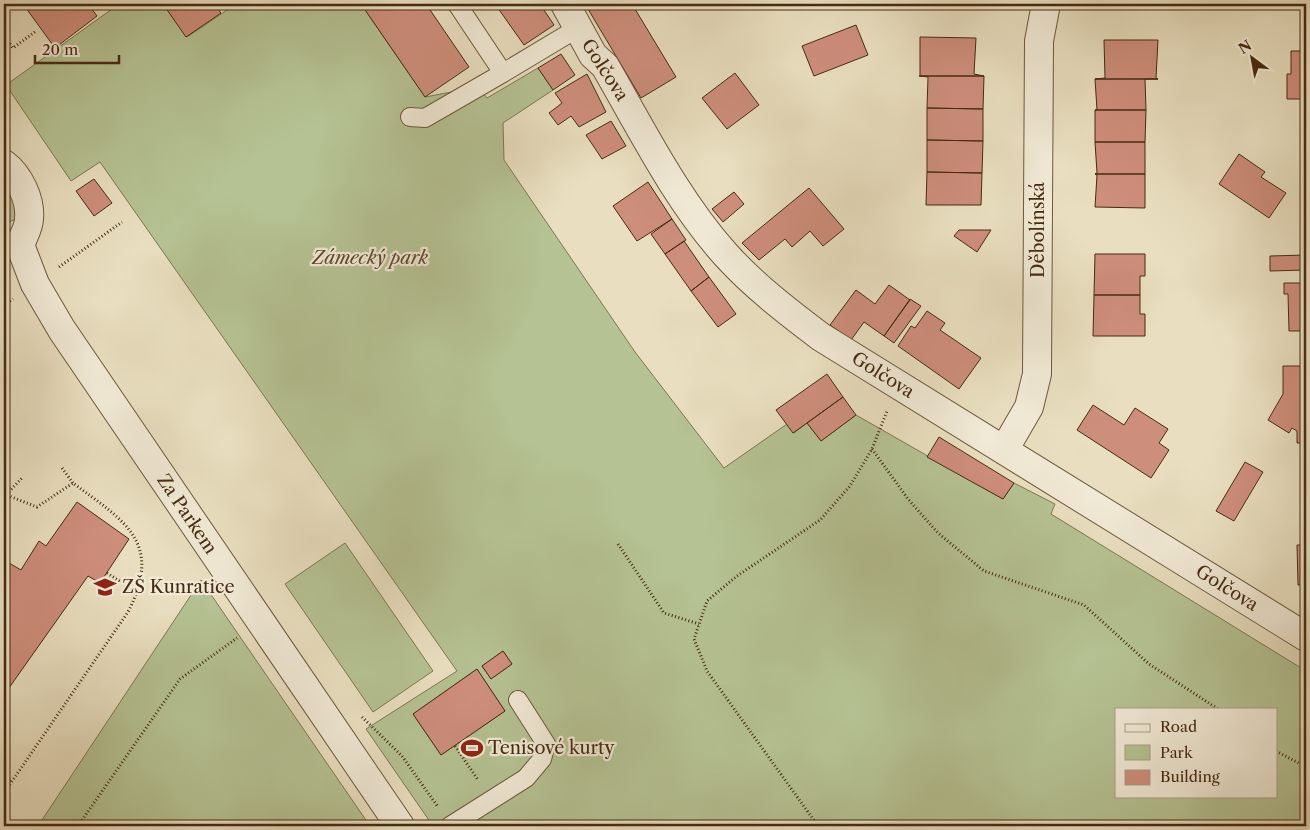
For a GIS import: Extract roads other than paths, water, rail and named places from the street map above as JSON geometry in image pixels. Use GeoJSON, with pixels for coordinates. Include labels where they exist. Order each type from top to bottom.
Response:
{"type":"FeatureCollection","features":[{"type":"Feature","properties":{"kind":"street","name":"Golčova"},"geometry":{"type":"LineString","coordinates":[[565,4],[593,55],[605,66],[680,193],[727,255],[778,305],[821,337],[1306,637]]}},
{"type":"Feature","properties":{"kind":"street","name":"Děbolínská"},"geometry":{"type":"LineString","coordinates":[[1004,450],[1030,407],[1037,374],[1039,41],[1046,4]]}},
{"type":"Feature","properties":{"kind":"street","name":"Za Parkem"},"geometry":{"type":"LineString","coordinates":[[4,164],[11,169],[25,192],[30,220],[12,240],[62,330],[400,826]]}},
{"type":"Feature","properties":{"kind":"lane"},"geometry":{"type":"LineString","coordinates":[[457,4],[503,72]]}},
{"type":"Feature","properties":{"kind":"lane"},"geometry":{"type":"LineString","coordinates":[[410,117],[425,118],[578,28]]}},
{"type":"Feature","properties":{"kind":"lane"},"geometry":{"type":"LineString","coordinates":[[450,826],[526,778],[542,759],[546,744],[518,700]]}},
{"type":"Feature","properties":{"kind":"place","name":"ZŠ Kunratice"},"geometry":{"type":"Point","coordinates":[105,587]}},
{"type":"Feature","properties":{"kind":"place","name":"Tenisové kurty"},"geometry":{"type":"Point","coordinates":[472,748]}},
{"type":"Feature","properties":{"kind":"park label","name":"Zámecký park"},"geometry":{"type":"Point","coordinates":[370,258]}}]}
